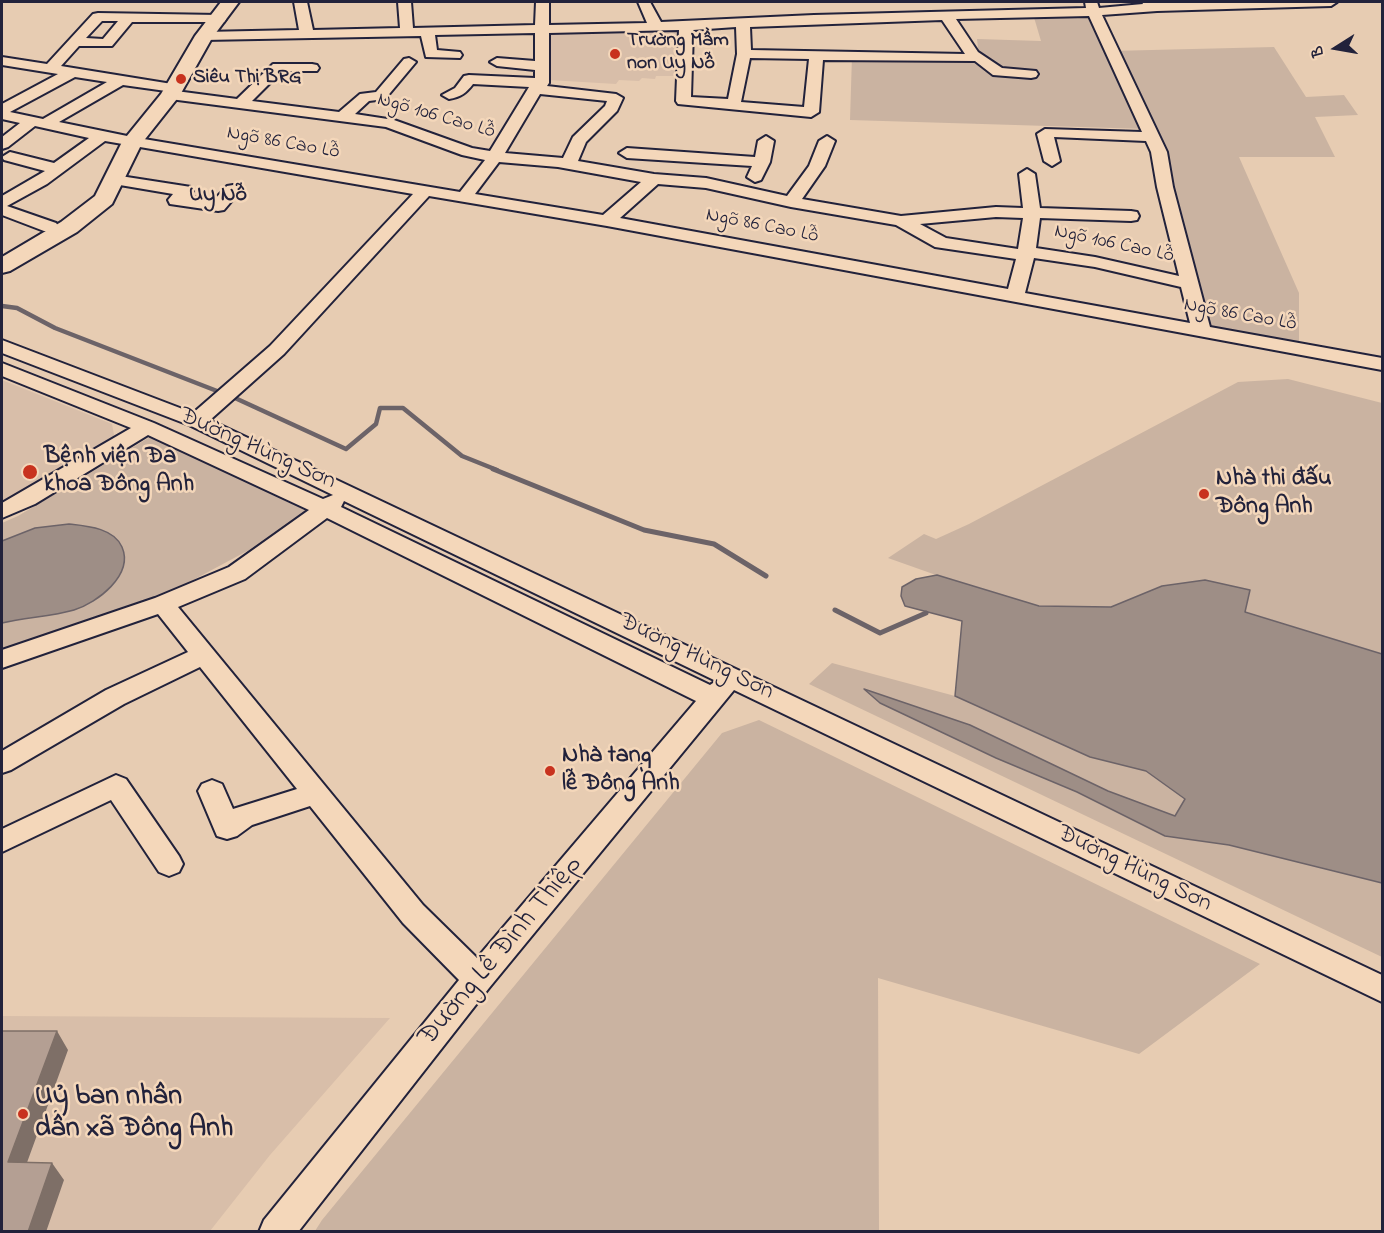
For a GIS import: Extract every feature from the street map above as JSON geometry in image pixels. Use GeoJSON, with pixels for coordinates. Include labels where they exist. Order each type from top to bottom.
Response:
{"type":"FeatureCollection","features":[{"type":"Feature","properties":{"kind":"main road"},"geometry":{"type":"LineString","coordinates":[[2,266],[89,213],[105,199],[132,142],[171,92],[204,36],[230,2]]}},
{"type":"Feature","properties":{"kind":"main road"},"geometry":{"type":"LineString","coordinates":[[2,254],[50,227],[74,211],[88,198],[111,184]]}},
{"type":"Feature","properties":{"kind":"street"},"geometry":{"type":"LineString","coordinates":[[300,2],[307,35]]}},
{"type":"Feature","properties":{"kind":"street"},"geometry":{"type":"LineString","coordinates":[[405,2],[407,33]]}},
{"type":"Feature","properties":{"kind":"street"},"geometry":{"type":"LineString","coordinates":[[464,198],[495,158],[539,86],[542,66],[542,2]]}},
{"type":"Feature","properties":{"kind":"street"},"geometry":{"type":"LineString","coordinates":[[644,2],[656,27]]}},
{"type":"Feature","properties":{"kind":"street"},"geometry":{"type":"LineString","coordinates":[[988,2],[995,15]]}},
{"type":"Feature","properties":{"kind":"street"},"geometry":{"type":"LineString","coordinates":[[204,36],[656,27],[814,19],[995,15],[1153,4],[1331,2]]}},
{"type":"Feature","properties":{"kind":"street"},"geometry":{"type":"LineString","coordinates":[[801,6],[814,19]]}},
{"type":"Feature","properties":{"kind":"street"},"geometry":{"type":"LineString","coordinates":[[1092,7],[1162,162],[1165,187],[1202,332]]}},
{"type":"Feature","properties":{"kind":"street"},"geometry":{"type":"LineString","coordinates":[[946,16],[963,37],[973,56]]}},
{"type":"Feature","properties":{"kind":"street"},"geometry":{"type":"LineString","coordinates":[[51,68],[98,17],[219,19]]}},
{"type":"Feature","properties":{"kind":"street"},"geometry":{"type":"LineString","coordinates":[[2,113],[77,73],[128,18]]}},
{"type":"Feature","properties":{"kind":"street"},"geometry":{"type":"LineString","coordinates":[[725,104],[733,103],[736,98],[744,54],[743,24]]}},
{"type":"Feature","properties":{"kind":"street"},"geometry":{"type":"LineString","coordinates":[[686,26],[683,101],[811,112],[816,55]]}},
{"type":"Feature","properties":{"kind":"street"},"geometry":{"type":"LineString","coordinates":[[428,32],[431,54],[455,55]]}},
{"type":"Feature","properties":{"kind":"street"},"geometry":{"type":"LineString","coordinates":[[76,42],[107,43]]}},
{"type":"Feature","properties":{"kind":"street"},"geometry":{"type":"LineString","coordinates":[[744,54],[816,55],[890,50],[962,59],[979,57],[998,72],[1031,74]]}},
{"type":"Feature","properties":{"kind":"street","name":"Ngõ 106 Cao Lỗ"},"geometry":{"type":"LineString","coordinates":[[2,61],[51,68],[171,92],[389,123],[468,152],[495,158],[568,164],[654,179],[706,183],[791,202],[901,221],[941,243],[1095,262],[1191,284]]}},
{"type":"Feature","properties":{"kind":"street"},"geometry":{"type":"LineString","coordinates":[[344,116],[365,97],[380,96],[409,62]]}},
{"type":"Feature","properties":{"kind":"street"},"geometry":{"type":"LineString","coordinates":[[497,62],[542,66]]}},
{"type":"Feature","properties":{"kind":"street"},"geometry":{"type":"LineString","coordinates":[[242,103],[278,67],[312,68]]}},
{"type":"Feature","properties":{"kind":"street"},"geometry":{"type":"LineString","coordinates":[[448,94],[460,90],[469,79],[539,86],[616,98],[612,108],[579,140],[568,164]]}},
{"type":"Feature","properties":{"kind":"street"},"geometry":{"type":"LineString","coordinates":[[4,154],[37,123],[121,81]]}},
{"type":"Feature","properties":{"kind":"street","name":"Ngõ 86 Cao Lỗ"},"geometry":{"type":"LineString","coordinates":[[2,113],[37,123],[132,142],[607,221],[1383,364]]}},
{"type":"Feature","properties":{"kind":"street"},"geometry":{"type":"LineString","coordinates":[[1052,161],[1046,134],[1050,132],[1150,137]]}},
{"type":"Feature","properties":{"kind":"street"},"geometry":{"type":"LineString","coordinates":[[2,208],[103,135]]}},
{"type":"Feature","properties":{"kind":"street"},"geometry":{"type":"LineString","coordinates":[[748,192],[762,162],[766,141]]}},
{"type":"Feature","properties":{"kind":"street"},"geometry":{"type":"LineString","coordinates":[[791,202],[817,166],[827,141]]}},
{"type":"Feature","properties":{"kind":"street"},"geometry":{"type":"LineString","coordinates":[[627,153],[762,162]]}},
{"type":"Feature","properties":{"kind":"street"},"geometry":{"type":"LineString","coordinates":[[4,154],[57,169]]}},
{"type":"Feature","properties":{"kind":"street"},"geometry":{"type":"LineString","coordinates":[[1015,297],[1033,213],[1027,174]]}},
{"type":"Feature","properties":{"kind":"street"},"geometry":{"type":"LineString","coordinates":[[607,221],[654,179]]}},
{"type":"Feature","properties":{"kind":"street"},"geometry":{"type":"LineString","coordinates":[[111,184],[185,191],[176,200],[218,206],[233,190]]}},
{"type":"Feature","properties":{"kind":"street"},"geometry":{"type":"LineString","coordinates":[[196,421],[276,350],[425,191]]}},
{"type":"Feature","properties":{"kind":"street"},"geometry":{"type":"LineString","coordinates":[[2,208],[50,227]]}},
{"type":"Feature","properties":{"kind":"street"},"geometry":{"type":"LineString","coordinates":[[901,221],[964,214],[1033,213],[1131,216]]}},
{"type":"Feature","properties":{"kind":"street","name":"Đường Hùng Sơn"},"geometry":{"type":"LineString","coordinates":[[2,346],[196,421],[1383,989]]}},
{"type":"Feature","properties":{"kind":"street"},"geometry":{"type":"LineString","coordinates":[[1299,349],[1300,359],[1383,375]]}},
{"type":"Feature","properties":{"kind":"street"},"geometry":{"type":"LineString","coordinates":[[2,369],[147,428],[324,508],[713,698]]}},
{"type":"Feature","properties":{"kind":"street"},"geometry":{"type":"LineString","coordinates":[[2,511],[27,499],[147,428]]}},
{"type":"Feature","properties":{"kind":"street"},"geometry":{"type":"LineString","coordinates":[[2,659],[163,604],[237,573],[348,492]]}},
{"type":"Feature","properties":{"kind":"street"},"geometry":{"type":"LineString","coordinates":[[163,604],[413,914],[478,979]]}},
{"type":"Feature","properties":{"kind":"street"},"geometry":{"type":"LineString","coordinates":[[2,763],[115,697],[203,655]]}},
{"type":"Feature","properties":{"kind":"street","name":"Đường Lê Đình Thiệp"},"geometry":{"type":"LineString","coordinates":[[276,1232],[478,979],[732,676]]}},
{"type":"Feature","properties":{"kind":"street"},"geometry":{"type":"LineString","coordinates":[[2,841],[116,786],[169,864]]}},
{"type":"Feature","properties":{"kind":"street"},"geometry":{"type":"LineString","coordinates":[[212,790],[227,828],[243,817],[316,794]]}},
{"type":"Feature","properties":{"kind":"shaded area"},"geometry":{"type":"Polygon","coordinates":[[[1033,14],[1094,14],[1111,51],[1274,47],[1306,97],[1344,95],[1358,115],[1315,117],[1335,157],[1239,157],[1299,293],[1299,349],[1202,332],[1147,129],[850,120],[852,56],[979,57],[977,39],[1041,41],[1033,14]]]}},
{"type":"Feature","properties":{"kind":"shaded area","name":"Trường Mầm non Uy Nỗ"},"geometry":{"type":"Polygon","coordinates":[[[682,30],[679,76],[656,76],[655,79],[642,78],[639,81],[619,80],[616,84],[549,80],[549,33],[682,30]]]}},
{"type":"Feature","properties":{"kind":"shaded area","name":"Nhà thi đấu Đông Anh"},"geometry":{"type":"Polygon","coordinates":[[[1288,379],[1382,403],[1382,654],[1162,586],[1111,607],[1039,606],[967,586],[888,558],[924,534],[936,539],[969,524],[1238,382],[1288,379]]]}},
{"type":"Feature","properties":{"kind":"shaded area","name":"Bệnh viện Đa khoa Đông Anh"},"geometry":{"type":"Polygon","coordinates":[[[2,380],[112,424],[115,440],[2,504],[2,380]]]}},
{"type":"Feature","properties":{"kind":"shaded area"},"geometry":{"type":"Polygon","coordinates":[[[150,437],[308,508],[249,550],[167,594],[2,653],[2,523],[18,516],[150,437]]]}},
{"type":"Feature","properties":{"kind":"shaded area"},"geometry":{"type":"Polygon","coordinates":[[[69,524],[99,529],[118,541],[124,557],[123,568],[118,577],[93,601],[74,610],[2,623],[2,541],[35,528],[69,524]]]}},
{"type":"Feature","properties":{"kind":"shaded area"},"geometry":{"type":"Polygon","coordinates":[[[937,575],[1039,606],[1111,607],[1162,586],[1205,580],[1250,590],[1245,612],[1382,654],[1382,883],[1229,845],[1165,836],[1077,792],[996,758],[880,703],[864,689],[970,725],[1108,791],[1175,816],[1185,799],[1146,771],[1090,757],[955,696],[962,621],[905,606],[901,596],[902,587],[916,579],[937,575]]]}},
{"type":"Feature","properties":{"kind":"shaded area"},"geometry":{"type":"Polygon","coordinates":[[[832,663],[955,696],[1090,757],[1146,771],[1186,799],[1175,816],[1108,791],[866,690],[880,703],[996,758],[1077,792],[1165,836],[1229,845],[1382,883],[1382,957],[809,684],[832,663]]]}},
{"type":"Feature","properties":{"kind":"shaded area"},"geometry":{"type":"Polygon","coordinates":[[[759,720],[1260,964],[1139,1054],[878,978],[879,1231],[315,1231],[722,733],[759,720]]]}},
{"type":"Feature","properties":{"kind":"shaded area"},"geometry":{"type":"Polygon","coordinates":[[[2,1016],[390,1018],[270,1155],[210,1231],[2,1232],[2,1016]]]}},
{"type":"Feature","properties":{"kind":"building","name":"Uỷ ban nhân dân xã Đông Anh"},"geometry":{"type":"Polygon","coordinates":[[[2,1031],[57,1031],[8,1162],[52,1163],[28,1232],[2,1232],[2,1031]]]}},
{"type":"Feature","properties":{"kind":"waterway"},"geometry":{"type":"LineString","coordinates":[[2,306],[17,308],[55,328],[217,391]]}},
{"type":"Feature","properties":{"kind":"waterway"},"geometry":{"type":"LineString","coordinates":[[235,398],[346,449],[376,424],[380,408],[403,408],[462,456],[497,470]]}},
{"type":"Feature","properties":{"kind":"waterway"},"geometry":{"type":"LineString","coordinates":[[493,469],[644,530],[714,544],[766,576]]}},
{"type":"Feature","properties":{"kind":"waterway"},"geometry":{"type":"LineString","coordinates":[[835,610],[880,633],[926,613]]}},
{"type":"Feature","properties":{"kind":"place","name":"Trường Mầm non Uy Nỗ"},"geometry":{"type":"Point","coordinates":[615,54]}},
{"type":"Feature","properties":{"kind":"place","name":"Siêu Thị BRG"},"geometry":{"type":"Point","coordinates":[181,79]}},
{"type":"Feature","properties":{"kind":"place","name":"Bệnh viện Đa khoa Đông Anh"},"geometry":{"type":"Point","coordinates":[30,472]}},
{"type":"Feature","properties":{"kind":"place","name":"Nhà thi đấu Đông Anh"},"geometry":{"type":"Point","coordinates":[1204,494]}},
{"type":"Feature","properties":{"kind":"place","name":"Nhà tang lễ Đông Anh"},"geometry":{"type":"Point","coordinates":[550,771]}},
{"type":"Feature","properties":{"kind":"place","name":"Uỷ ban nhân dân xã Đông Anh"},"geometry":{"type":"Point","coordinates":[23,1114]}},
{"type":"Feature","properties":{"kind":"district","name":"Uy Nỗ"},"geometry":{"type":"Point","coordinates":[218,196]}}]}
